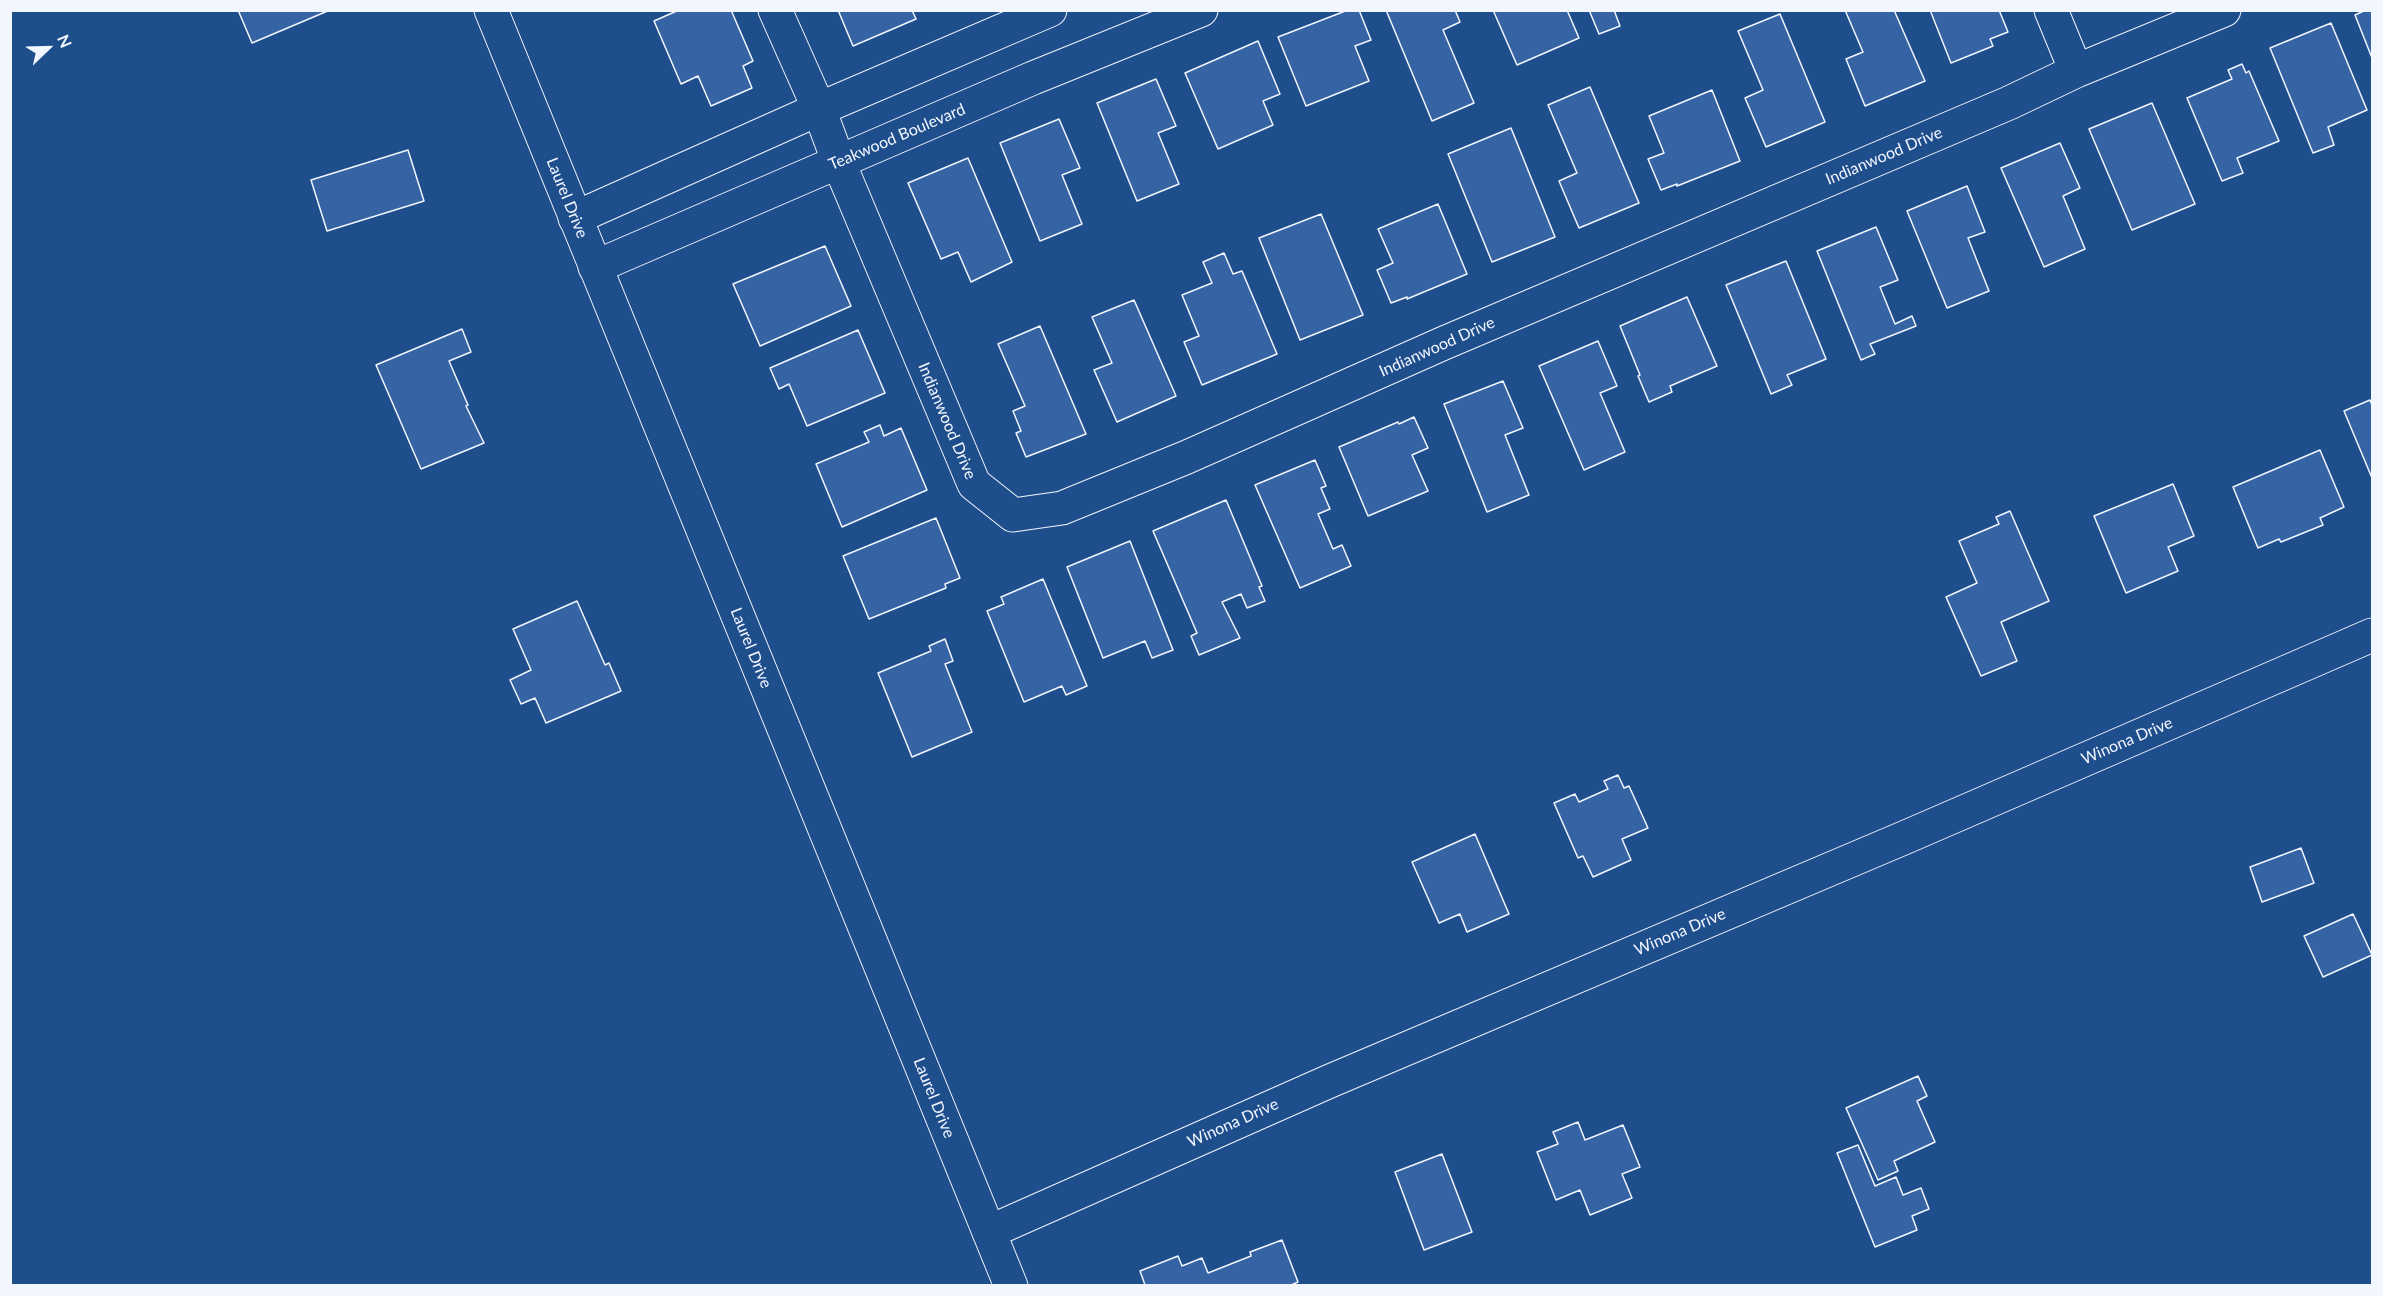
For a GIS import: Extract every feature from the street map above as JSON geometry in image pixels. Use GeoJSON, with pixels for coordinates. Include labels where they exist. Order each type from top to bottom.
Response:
{"type":"FeatureCollection","features":[{"type":"Feature","properties":{"kind":"street","name":"Laurel Drive"},"geometry":{"type":"LineString","coordinates":[[491,10],[1011,1286]]}},
{"type":"Feature","properties":{"kind":"street","name":"Indianwood Drive"},"geometry":{"type":"LineString","coordinates":[[775,10],[819,108],[839,163],[974,484],[1013,515],[1062,508],[1176,462],[1444,344],[2009,103],[2076,71],[2224,10]]}},
{"type":"Feature","properties":{"kind":"street"},"geometry":{"type":"LineString","coordinates":[[575,218],[819,108],[1050,10]]}},
{"type":"Feature","properties":{"kind":"street","name":"Teakwood Boulevard"},"geometry":{"type":"LineString","coordinates":[[595,267],[1033,78],[1201,10]]}},
{"type":"Feature","properties":{"kind":"street"},"geometry":{"type":"LineString","coordinates":[[2051,10],[2076,71]]}},
{"type":"Feature","properties":{"kind":"street","name":"Winona Drive"},"geometry":{"type":"LineString","coordinates":[[989,1232],[1330,1081],[1906,837],[2373,635]]}},
{"type":"Feature","properties":{"kind":"building"},"geometry":{"type":"Polygon","coordinates":[[[238,10],[330,10],[252,43],[238,10]]]}},
{"type":"Feature","properties":{"kind":"building"},"geometry":{"type":"Polygon","coordinates":[[[679,10],[731,10],[753,61],[743,66],[752,88],[711,106],[698,76],[681,84],[654,21],[679,10]]]}},
{"type":"Feature","properties":{"kind":"building"},"geometry":{"type":"Polygon","coordinates":[[[838,10],[912,10],[916,19],[853,46],[838,10]]]}},
{"type":"Feature","properties":{"kind":"building"},"geometry":{"type":"Polygon","coordinates":[[[1348,10],[1359,10],[1371,40],[1355,46],[1369,81],[1306,106],[1278,37],[1348,10]]]}},
{"type":"Feature","properties":{"kind":"building"},"geometry":{"type":"Polygon","coordinates":[[[1386,10],[1455,10],[1460,22],[1443,30],[1474,103],[1432,121],[1386,10]]]}},
{"type":"Feature","properties":{"kind":"building"},"geometry":{"type":"Polygon","coordinates":[[[1493,10],[1567,10],[1579,38],[1517,65],[1493,10]]]}},
{"type":"Feature","properties":{"kind":"building"},"geometry":{"type":"Polygon","coordinates":[[[1589,10],[1614,10],[1620,26],[1599,34],[1589,10]]]}},
{"type":"Feature","properties":{"kind":"building"},"geometry":{"type":"Polygon","coordinates":[[[1845,10],[1894,10],[1925,81],[1865,106],[1846,59],[1863,52],[1845,10]]]}},
{"type":"Feature","properties":{"kind":"building"},"geometry":{"type":"Polygon","coordinates":[[[1930,10],[1999,10],[2008,32],[1990,39],[1993,46],[1951,63],[1930,10]]]}},
{"type":"Feature","properties":{"kind":"building"},"geometry":{"type":"Polygon","coordinates":[[[2372,10],[2372,58],[2355,15],[2372,10]]]}},
{"type":"Feature","properties":{"kind":"building"},"geometry":{"type":"Polygon","coordinates":[[[1780,14],[1825,122],[1766,147],[1745,98],[1763,90],[1738,31],[1780,14]]]}},
{"type":"Feature","properties":{"kind":"building"},"geometry":{"type":"Polygon","coordinates":[[[2331,23],[2367,110],[2328,127],[2334,145],[2313,153],[2270,48],[2331,23]]]}},
{"type":"Feature","properties":{"kind":"building"},"geometry":{"type":"Polygon","coordinates":[[[1258,41],[1280,94],[1263,101],[1273,125],[1218,149],[1185,73],[1258,41]]]}},
{"type":"Feature","properties":{"kind":"building"},"geometry":{"type":"Polygon","coordinates":[[[2242,64],[2246,73],[2249,71],[2279,141],[2237,158],[2243,173],[2222,181],[2187,98],[2232,79],[2228,70],[2242,64]]]}},
{"type":"Feature","properties":{"kind":"building"},"geometry":{"type":"Polygon","coordinates":[[[1156,79],[1176,126],[1158,133],[1179,184],[1137,201],[1097,103],[1156,79]]]}},
{"type":"Feature","properties":{"kind":"building"},"geometry":{"type":"Polygon","coordinates":[[[1590,87],[1639,203],[1579,228],[1559,181],[1577,173],[1548,105],[1590,87]]]}},
{"type":"Feature","properties":{"kind":"building"},"geometry":{"type":"Polygon","coordinates":[[[1712,90],[1740,161],[1661,190],[1648,159],[1664,153],[1649,116],[1712,90]]]}},
{"type":"Feature","properties":{"kind":"building"},"geometry":{"type":"Polygon","coordinates":[[[2152,103],[2195,204],[2132,230],[2089,129],[2152,103]]]}},
{"type":"Feature","properties":{"kind":"building"},"geometry":{"type":"Polygon","coordinates":[[[1059,119],[1080,168],[1062,175],[1082,224],[1040,241],[1000,143],[1059,119]]]}},
{"type":"Feature","properties":{"kind":"building"},"geometry":{"type":"Polygon","coordinates":[[[1511,128],[1555,237],[1492,262],[1448,154],[1511,128]]]}},
{"type":"Feature","properties":{"kind":"building"},"geometry":{"type":"Polygon","coordinates":[[[2060,143],[2080,188],[2063,196],[2085,249],[2044,267],[2001,168],[2060,143]]]}},
{"type":"Feature","properties":{"kind":"building"},"geometry":{"type":"Polygon","coordinates":[[[408,150],[424,201],[327,231],[311,180],[408,150]]]}},
{"type":"Feature","properties":{"kind":"building"},"geometry":{"type":"Polygon","coordinates":[[[968,158],[1012,262],[971,282],[958,252],[941,259],[908,183],[968,158]]]}},
{"type":"Feature","properties":{"kind":"building"},"geometry":{"type":"Polygon","coordinates":[[[1967,186],[1985,232],[1968,238],[1989,291],[1947,308],[1907,211],[1967,186]]]}},
{"type":"Feature","properties":{"kind":"building"},"geometry":{"type":"Polygon","coordinates":[[[1438,204],[1467,274],[1407,299],[1407,297],[1391,303],[1377,270],[1393,263],[1378,229],[1438,204]]]}},
{"type":"Feature","properties":{"kind":"building"},"geometry":{"type":"Polygon","coordinates":[[[1321,214],[1363,315],[1300,340],[1259,238],[1321,214]]]}},
{"type":"Feature","properties":{"kind":"building"},"geometry":{"type":"Polygon","coordinates":[[[1876,227],[1898,280],[1880,287],[1895,324],[1912,316],[1916,326],[1870,344],[1875,354],[1861,360],[1817,251],[1876,227]]]}},
{"type":"Feature","properties":{"kind":"building"},"geometry":{"type":"Polygon","coordinates":[[[825,246],[851,306],[760,346],[733,284],[825,246]]]}},
{"type":"Feature","properties":{"kind":"building"},"geometry":{"type":"Polygon","coordinates":[[[1224,253],[1233,274],[1242,271],[1277,354],[1202,385],[1184,342],[1199,336],[1182,295],[1212,283],[1203,262],[1224,253]]]}},
{"type":"Feature","properties":{"kind":"building"},"geometry":{"type":"Polygon","coordinates":[[[1786,261],[1826,359],[1787,375],[1792,385],[1771,394],[1726,285],[1786,261]]]}},
{"type":"Feature","properties":{"kind":"building"},"geometry":{"type":"Polygon","coordinates":[[[1687,297],[1717,366],[1670,386],[1672,392],[1649,402],[1620,326],[1687,297]]]}},
{"type":"Feature","properties":{"kind":"building"},"geometry":{"type":"Polygon","coordinates":[[[1134,300],[1176,396],[1117,422],[1094,370],[1112,363],[1092,317],[1134,300]]]}},
{"type":"Feature","properties":{"kind":"building"},"geometry":{"type":"Polygon","coordinates":[[[1040,326],[1086,434],[1026,457],[1016,433],[1021,431],[1013,411],[1025,406],[998,344],[1040,326]]]}},
{"type":"Feature","properties":{"kind":"building"},"geometry":{"type":"Polygon","coordinates":[[[462,329],[471,352],[449,361],[468,405],[466,406],[484,443],[421,469],[376,365],[462,329]]]}},
{"type":"Feature","properties":{"kind":"building"},"geometry":{"type":"Polygon","coordinates":[[[858,330],[885,393],[807,426],[789,384],[779,389],[770,368],[858,330]]]}},
{"type":"Feature","properties":{"kind":"building"},"geometry":{"type":"Polygon","coordinates":[[[1598,341],[1617,386],[1600,393],[1625,452],[1584,470],[1539,366],[1598,341]]]}},
{"type":"Feature","properties":{"kind":"building"},"geometry":{"type":"Polygon","coordinates":[[[1503,381],[1523,428],[1505,435],[1529,495],[1487,512],[1444,404],[1503,381]]]}},
{"type":"Feature","properties":{"kind":"building"},"geometry":{"type":"Polygon","coordinates":[[[2370,400],[2372,405],[2372,478],[2344,411],[2370,400]]]}},
{"type":"Feature","properties":{"kind":"building"},"geometry":{"type":"Polygon","coordinates":[[[1414,417],[1428,448],[1412,455],[1428,491],[1368,516],[1339,447],[1414,417]]]}},
{"type":"Feature","properties":{"kind":"building"},"geometry":{"type":"Polygon","coordinates":[[[880,425],[884,436],[901,428],[927,490],[842,527],[816,464],[869,442],[864,432],[880,425]]]}},
{"type":"Feature","properties":{"kind":"building"},"geometry":{"type":"Polygon","coordinates":[[[2320,450],[2344,507],[2320,518],[2323,525],[2281,542],[2279,539],[2258,548],[2233,487],[2320,450]]]}},
{"type":"Feature","properties":{"kind":"building"},"geometry":{"type":"Polygon","coordinates":[[[1315,460],[1326,486],[1321,488],[1330,509],[1318,514],[1333,549],[1342,545],[1351,566],[1300,588],[1255,485],[1315,460]]]}},
{"type":"Feature","properties":{"kind":"building"},"geometry":{"type":"Polygon","coordinates":[[[2173,484],[2194,536],[2168,547],[2178,571],[2126,593],[2094,516],[2173,484]]]}},
{"type":"Feature","properties":{"kind":"building"},"geometry":{"type":"Polygon","coordinates":[[[1226,500],[1262,586],[1259,587],[1265,601],[1247,608],[1241,594],[1222,602],[1240,638],[1199,655],[1191,636],[1197,633],[1153,531],[1226,500]]]}},
{"type":"Feature","properties":{"kind":"building"},"geometry":{"type":"Polygon","coordinates":[[[2010,511],[2049,601],[2001,622],[2017,661],[1981,676],[1946,597],[1977,583],[1959,541],[1999,524],[1996,517],[2010,511]]]}},
{"type":"Feature","properties":{"kind":"building"},"geometry":{"type":"Polygon","coordinates":[[[936,518],[960,578],[945,584],[946,588],[869,619],[843,556],[936,518]]]}},
{"type":"Feature","properties":{"kind":"building"},"geometry":{"type":"Polygon","coordinates":[[[1130,541],[1173,650],[1152,658],[1145,641],[1103,658],[1067,567],[1130,541]]]}},
{"type":"Feature","properties":{"kind":"building"},"geometry":{"type":"Polygon","coordinates":[[[1043,579],[1087,686],[1066,695],[1062,686],[1024,702],[987,611],[1004,604],[1001,597],[1043,579]]]}},
{"type":"Feature","properties":{"kind":"building"},"geometry":{"type":"Polygon","coordinates":[[[577,601],[605,665],[609,663],[621,691],[546,723],[535,698],[521,704],[510,680],[531,670],[513,629],[577,601]]]}},
{"type":"Feature","properties":{"kind":"building"},"geometry":{"type":"Polygon","coordinates":[[[945,639],[953,661],[945,664],[972,732],[912,757],[878,673],[931,651],[929,646],[945,639]]]}},
{"type":"Feature","properties":{"kind":"building"},"geometry":{"type":"Polygon","coordinates":[[[1618,775],[1624,788],[1629,786],[1648,828],[1622,839],[1631,860],[1593,877],[1583,856],[1578,858],[1554,803],[1575,794],[1579,802],[1608,789],[1604,781],[1618,775]]]}},
{"type":"Feature","properties":{"kind":"building"},"geometry":{"type":"Polygon","coordinates":[[[1475,834],[1509,914],[1467,932],[1460,914],[1439,923],[1412,862],[1475,834]]]}},
{"type":"Feature","properties":{"kind":"building"},"geometry":{"type":"Polygon","coordinates":[[[2301,848],[2314,883],[2262,902],[2250,867],[2301,848]]]}},
{"type":"Feature","properties":{"kind":"building"},"geometry":{"type":"Polygon","coordinates":[[[2353,914],[2372,955],[2323,977],[2304,936],[2353,914]]]}},
{"type":"Feature","properties":{"kind":"building"},"geometry":{"type":"Polygon","coordinates":[[[1918,1076],[1927,1096],[1917,1101],[1935,1142],[1894,1161],[1898,1171],[1878,1180],[1846,1108],[1918,1076]]]}},
{"type":"Feature","properties":{"kind":"building"},"geometry":{"type":"Polygon","coordinates":[[[1578,1122],[1585,1140],[1623,1125],[1640,1167],[1622,1174],[1632,1198],[1590,1215],[1580,1190],[1556,1200],[1537,1152],[1558,1144],[1553,1132],[1578,1122]]]}},
{"type":"Feature","properties":{"kind":"building"},"geometry":{"type":"Polygon","coordinates":[[[1858,1145],[1875,1186],[1896,1177],[1903,1195],[1921,1188],[1929,1209],[1912,1216],[1917,1230],[1875,1247],[1837,1153],[1858,1145]]]}},
{"type":"Feature","properties":{"kind":"building"},"geometry":{"type":"Polygon","coordinates":[[[1442,1154],[1472,1232],[1424,1250],[1395,1172],[1442,1154]]]}},
{"type":"Feature","properties":{"kind":"building"},"geometry":{"type":"Polygon","coordinates":[[[1282,1240],[1298,1282],[1289,1286],[1142,1286],[1145,1285],[1140,1271],[1178,1256],[1182,1266],[1202,1258],[1208,1273],[1251,1256],[1250,1252],[1282,1240]]]}}]}
